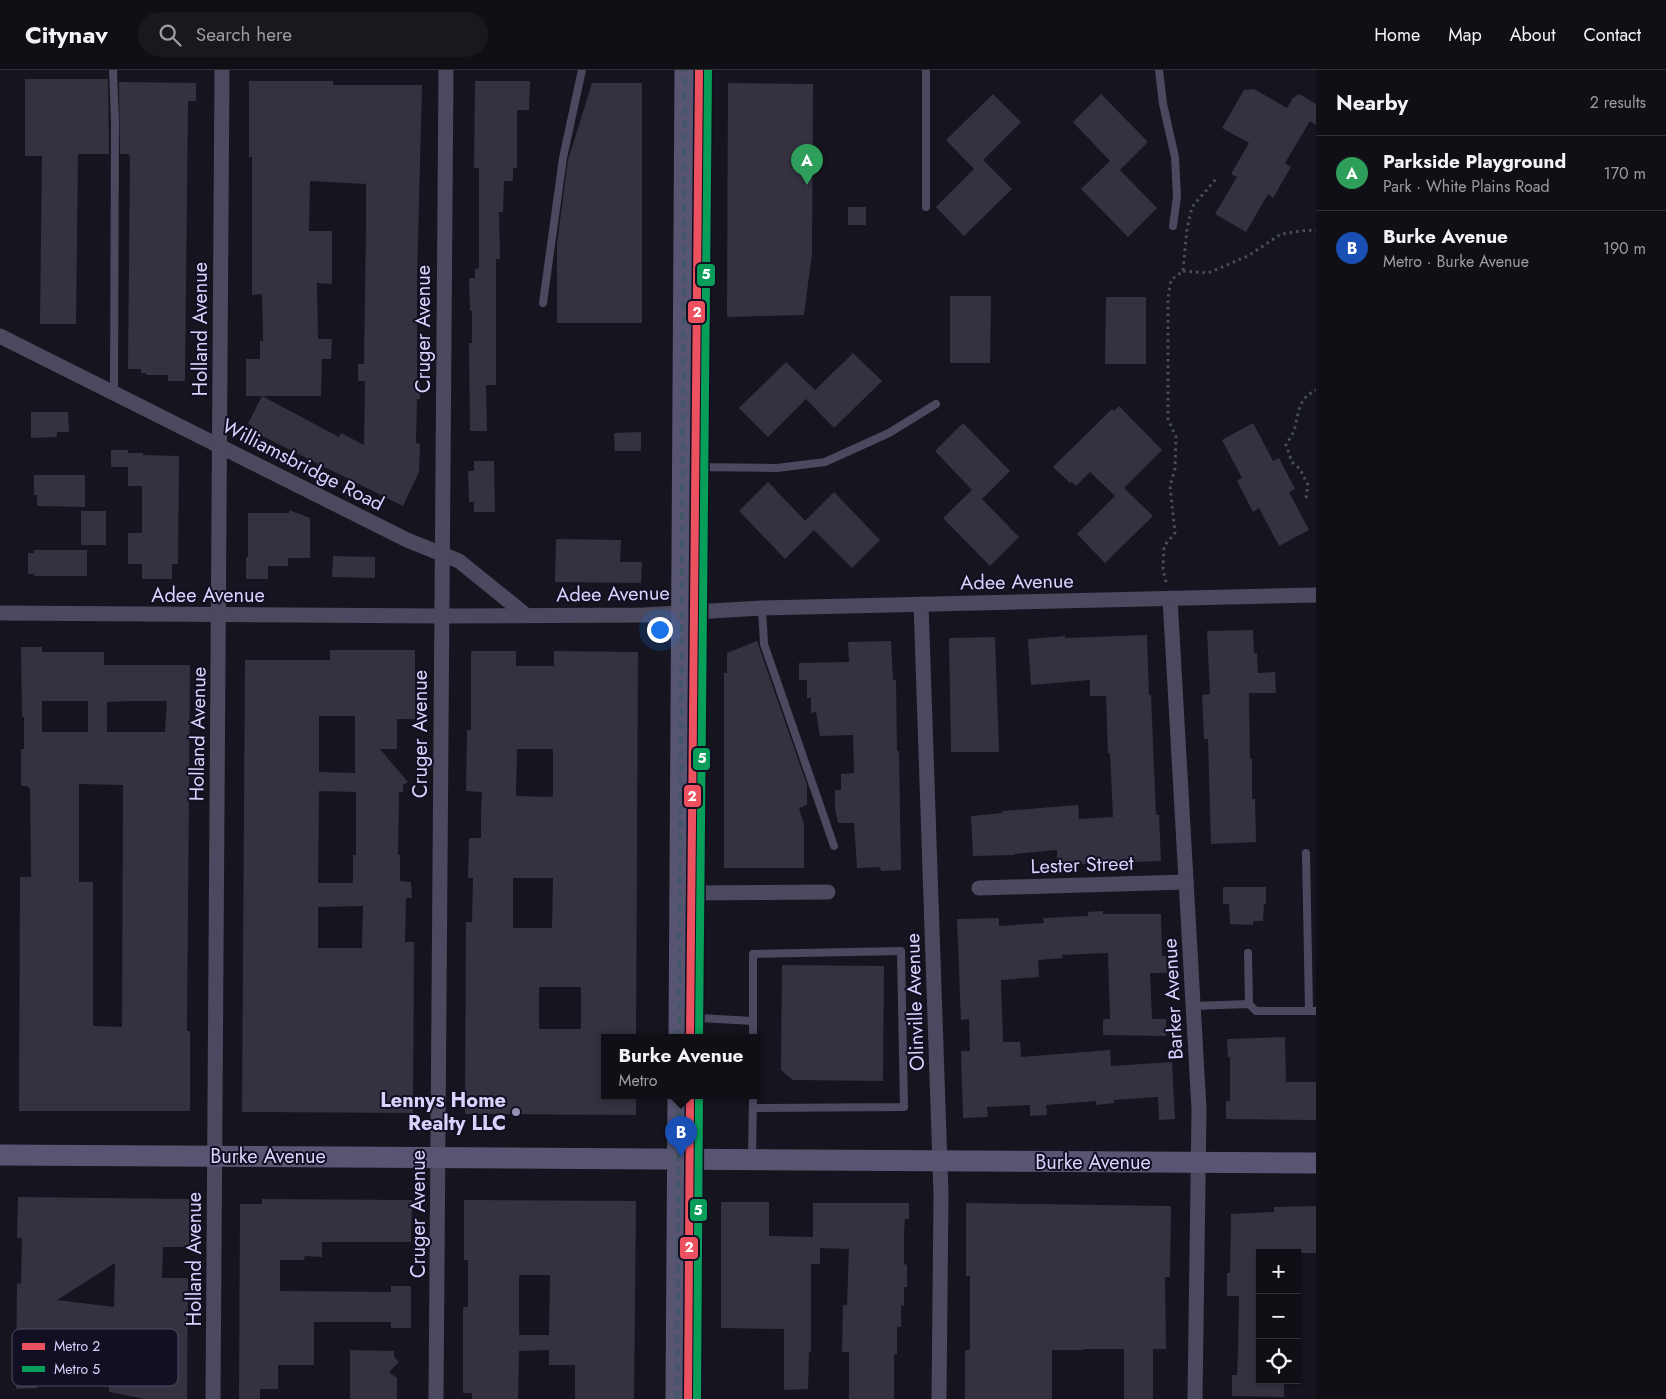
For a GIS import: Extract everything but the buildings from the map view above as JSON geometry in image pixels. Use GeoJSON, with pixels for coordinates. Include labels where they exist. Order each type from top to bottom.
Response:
{"type":"FeatureCollection","features":[{"type":"Feature","properties":{"kind":"main road"},"geometry":{"type":"LineString","coordinates":[[679,1034],[685,70]]}},
{"type":"Feature","properties":{"kind":"main road"},"geometry":{"type":"LineString","coordinates":[[676,1399],[678,1099]]}},
{"type":"Feature","properties":{"kind":"main road","name":"Burke Avenue"},"geometry":{"type":"LineString","coordinates":[[0,1155],[1316,1163]]}},
{"type":"Feature","properties":{"kind":"street","name":"Holland Avenue"},"geometry":{"type":"LineString","coordinates":[[213,1399],[222,70]]}},
{"type":"Feature","properties":{"kind":"street","name":"Cruger Avenue"},"geometry":{"type":"LineString","coordinates":[[436,1399],[446,70]]}},
{"type":"Feature","properties":{"kind":"street","name":"Williamsbridge Road"},"geometry":{"type":"LineString","coordinates":[[0,336],[407,540],[459,561],[526,616]]}},
{"type":"Feature","properties":{"kind":"street","name":"Adee Avenue"},"geometry":{"type":"LineString","coordinates":[[0,613],[442,616],[644,615],[762,608],[1316,595]]}},
{"type":"Feature","properties":{"kind":"street","name":"Barker Avenue"},"geometry":{"type":"LineString","coordinates":[[1170,598],[1199,1109],[1195,1399]]}},
{"type":"Feature","properties":{"kind":"street","name":"Olinville Avenue"},"geometry":{"type":"LineString","coordinates":[[921,604],[940,1160],[939,1399]]}},
{"type":"Feature","properties":{"kind":"street","name":"Lester Street"},"geometry":{"type":"LineString","coordinates":[[979,888],[1186,882]]}},
{"type":"Feature","properties":{"kind":"street"},"geometry":{"type":"LineString","coordinates":[[679,893],[828,892]]}},
{"type":"Feature","properties":{"kind":"lane"},"geometry":{"type":"LineString","coordinates":[[113,70],[115,121],[114,393]]}},
{"type":"Feature","properties":{"kind":"lane"},"geometry":{"type":"LineString","coordinates":[[544,303],[563,158],[582,70]]}},
{"type":"Feature","properties":{"kind":"lane"},"geometry":{"type":"LineString","coordinates":[[926,70],[926,207]]}},
{"type":"Feature","properties":{"kind":"lane"},"geometry":{"type":"LineString","coordinates":[[1159,70],[1163,104],[1175,157],[1177,196],[1173,226]]}},
{"type":"Feature","properties":{"kind":"lane"},"geometry":{"type":"LineString","coordinates":[[682,467],[777,468],[825,462],[889,434],[936,404]]}},
{"type":"Feature","properties":{"kind":"lane"},"geometry":{"type":"LineString","coordinates":[[762,608],[764,644],[834,846]]}},
{"type":"Feature","properties":{"kind":"lane"},"geometry":{"type":"LineString","coordinates":[[1248,953],[1249,1004],[1256,1011],[1312,1011],[1306,853]]}},
{"type":"Feature","properties":{"kind":"lane"},"geometry":{"type":"LineString","coordinates":[[752,1108],[904,1107],[901,951],[753,954],[753,1034]]}},
{"type":"Feature","properties":{"kind":"lane"},"geometry":{"type":"LineString","coordinates":[[1193,1006],[1249,1004]]}},
{"type":"Feature","properties":{"kind":"lane"},"geometry":{"type":"LineString","coordinates":[[679,1017],[753,1021]]}},
{"type":"Feature","properties":{"kind":"lane"},"geometry":{"type":"LineString","coordinates":[[752,1099],[752,1159]]}},
{"type":"Feature","properties":{"kind":"path"},"geometry":{"type":"LineString","coordinates":[[1184,272],[1187,229],[1192,207],[1216,179]]}},
{"type":"Feature","properties":{"kind":"path"},"geometry":{"type":"LineString","coordinates":[[1170,598],[1163,569],[1164,546],[1175,533],[1170,486],[1175,469],[1176,437],[1168,419],[1168,298],[1171,280],[1184,272],[1208,273],[1248,256],[1281,234],[1307,230],[1316,232]]}},
{"type":"Feature","properties":{"kind":"path"},"geometry":{"type":"LineString","coordinates":[[1306,498],[1308,485],[1300,470],[1292,462],[1286,445],[1295,429],[1297,414],[1306,395],[1316,390]]}},
{"type":"Feature","properties":{"kind":"railway"},"geometry":{"type":"LineString","coordinates":[[679,1034],[685,70]]}},
{"type":"Feature","properties":{"kind":"railway"},"geometry":{"type":"LineString","coordinates":[[677,1399],[679,1099]]}},
{"type":"Feature","properties":{"kind":"metro line","name":"2"},"geometry":{"type":"LineString","coordinates":[[690,1034],[699,70]]}},
{"type":"Feature","properties":{"kind":"metro line","name":"5"},"geometry":{"type":"LineString","coordinates":[[699,1034],[708,70]]}},
{"type":"Feature","properties":{"kind":"metro line","name":"2"},"geometry":{"type":"LineString","coordinates":[[688,1399],[690,1099]]}},
{"type":"Feature","properties":{"kind":"metro line","name":"5"},"geometry":{"type":"LineString","coordinates":[[697,1399],[699,1099]]}},
{"type":"Feature","properties":{"kind":"place","name":"Parkside Playground"},"geometry":{"type":"Point","coordinates":[807,185]}},
{"type":"Feature","properties":{"kind":"place","name":"Lennys Home Realty LLC"},"geometry":{"type":"Point","coordinates":[516,1112]}},
{"type":"Feature","properties":{"kind":"place","name":"Burke Avenue"},"geometry":{"type":"Point","coordinates":[681,1157]}}]}
